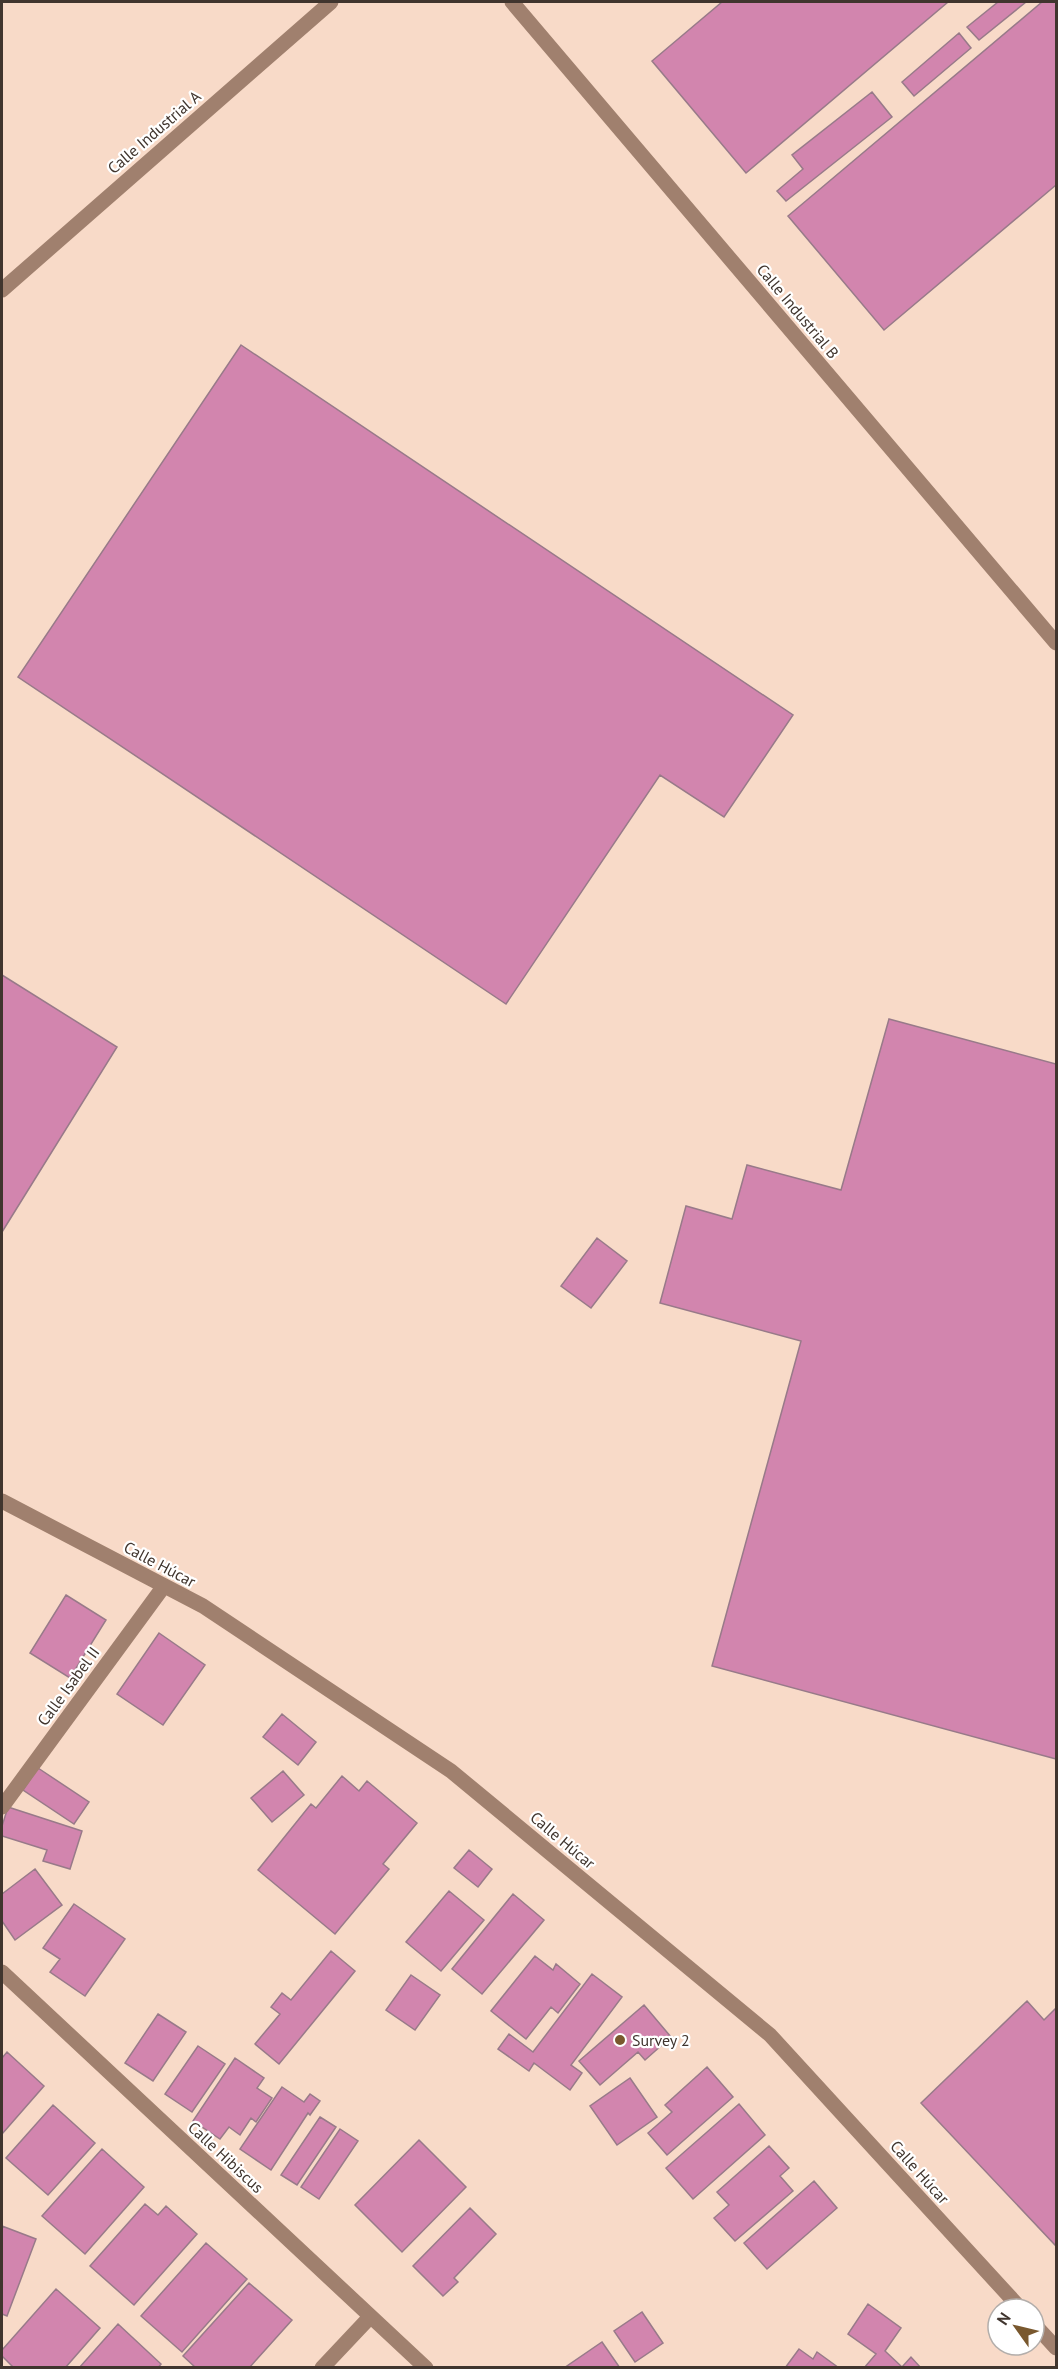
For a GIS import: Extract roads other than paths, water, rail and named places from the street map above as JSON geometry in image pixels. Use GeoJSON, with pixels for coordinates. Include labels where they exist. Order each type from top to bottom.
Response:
{"type":"FeatureCollection","features":[{"type":"Feature","properties":{"kind":"street","name":"Calle Industrial A"},"geometry":{"type":"LineString","coordinates":[[2,290],[331,2]]}},
{"type":"Feature","properties":{"kind":"street","name":"Calle Industrial B"},"geometry":{"type":"LineString","coordinates":[[512,2],[1056,643]]}},
{"type":"Feature","properties":{"kind":"street","name":"Calle Húcar"},"geometry":{"type":"LineString","coordinates":[[2,1501],[203,1606],[451,1772],[770,2035],[1010,2297]]}},
{"type":"Feature","properties":{"kind":"street","name":"Calle Isabel II"},"geometry":{"type":"LineString","coordinates":[[2,1806],[164,1586]]}},
{"type":"Feature","properties":{"kind":"street","name":"Calle Hibiscus"},"geometry":{"type":"LineString","coordinates":[[2,1972],[426,2367]]}},
{"type":"Feature","properties":{"kind":"street"},"geometry":{"type":"LineString","coordinates":[[322,2367],[370,2316]]}},
{"type":"Feature","properties":{"kind":"place","name":"Survey 2"},"geometry":{"type":"Point","coordinates":[620,2040]}}]}
